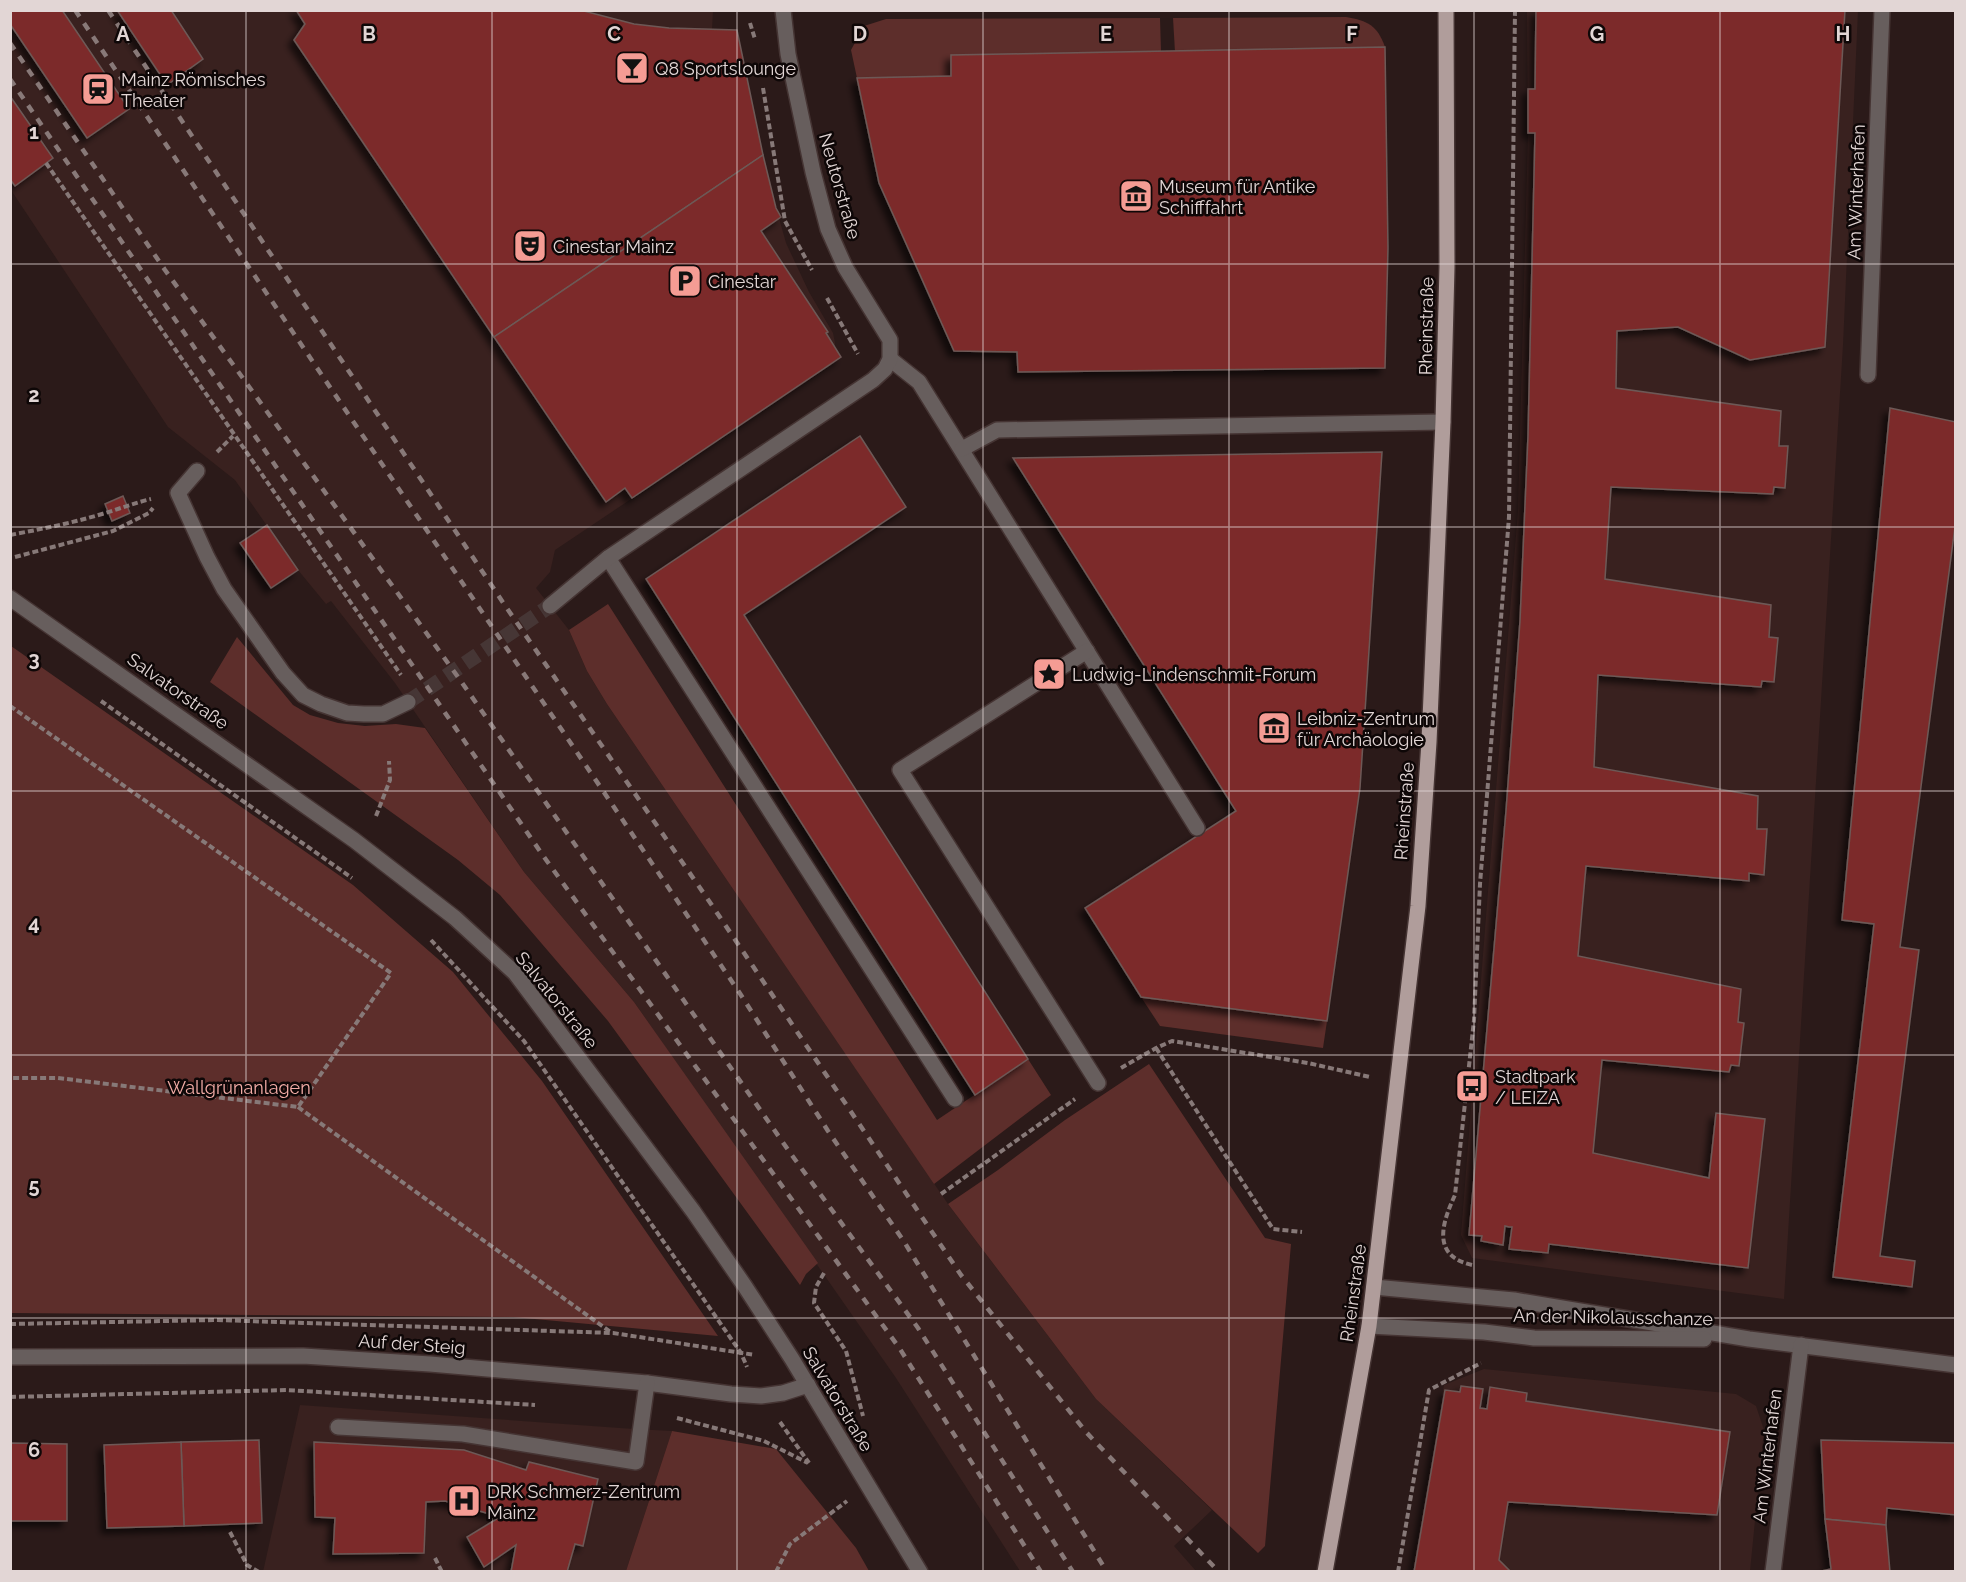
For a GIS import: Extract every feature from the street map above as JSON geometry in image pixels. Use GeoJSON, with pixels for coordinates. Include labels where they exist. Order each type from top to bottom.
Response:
{"type":"FeatureCollection","features":[{"type":"Feature","properties":{"kind":"main road","name":"Rheinstraße"},"geometry":{"type":"LineString","coordinates":[[1325,1572],[1369,1326],[1419,883],[1429,730],[1443,422],[1447,267],[1446,10]]}},
{"type":"Feature","properties":{"kind":"street","name":"Neutorstraße"},"geometry":{"type":"LineString","coordinates":[[783,10],[788,54],[813,172],[828,229],[845,267],[890,340],[890,359]]}},
{"type":"Feature","properties":{"kind":"street","name":"Am Winterhafen"},"geometry":{"type":"LineString","coordinates":[[1868,375],[1882,10]]}},
{"type":"Feature","properties":{"kind":"street"},"geometry":{"type":"LineString","coordinates":[[549,606],[608,558],[873,380],[885,369],[890,359],[919,382],[1197,828]]}},
{"type":"Feature","properties":{"kind":"street"},"geometry":{"type":"LineString","coordinates":[[962,449],[997,430],[1443,422]]}},
{"type":"Feature","properties":{"kind":"street"},"geometry":{"type":"LineString","coordinates":[[197,471],[178,492],[207,557],[224,589],[303,695],[347,713],[383,714],[408,702]]}},
{"type":"Feature","properties":{"kind":"street"},"geometry":{"type":"LineString","coordinates":[[608,558],[955,1099]]}},
{"type":"Feature","properties":{"kind":"street","name":"Salvatorstraße"},"geometry":{"type":"LineString","coordinates":[[10,598],[354,840],[455,918],[515,973],[693,1211],[744,1285],[808,1385],[920,1572]]}},
{"type":"Feature","properties":{"kind":"street"},"geometry":{"type":"LineString","coordinates":[[1087,651],[900,770],[1098,1083]]}},
{"type":"Feature","properties":{"kind":"street","name":"An der Nikolausschanze"},"geometry":{"type":"LineString","coordinates":[[1374,1287],[1514,1300],[1749,1339],[1956,1365]]}},
{"type":"Feature","properties":{"kind":"street","name":"An der Nikolausschanze"},"geometry":{"type":"LineString","coordinates":[[1369,1326],[1484,1332],[1534,1338],[1749,1339]]}},
{"type":"Feature","properties":{"kind":"street","name":"Am Winterhafen"},"geometry":{"type":"LineString","coordinates":[[1773,1572],[1801,1345]]}},
{"type":"Feature","properties":{"kind":"street","name":"Auf der Steig"},"geometry":{"type":"LineString","coordinates":[[10,1356],[303,1356],[430,1364],[647,1383],[761,1396],[783,1393],[808,1385]]}},
{"type":"Feature","properties":{"kind":"street"},"geometry":{"type":"LineString","coordinates":[[338,1427],[463,1434],[636,1462],[647,1383]]}},
{"type":"Feature","properties":{"kind":"path"},"geometry":{"type":"LineString","coordinates":[[1483,1267],[1461,1262],[1450,1254],[1442,1242],[1444,1219],[1455,1195],[1474,1020],[1480,884],[1509,517],[1515,10]]}},
{"type":"Feature","properties":{"kind":"path"},"geometry":{"type":"LineString","coordinates":[[46,164],[402,676]]}},
{"type":"Feature","properties":{"kind":"path"},"geometry":{"type":"LineString","coordinates":[[10,535],[48,528],[108,512],[126,504],[154,498]]}},
{"type":"Feature","properties":{"kind":"path"},"geometry":{"type":"LineString","coordinates":[[15,557],[113,531],[149,513]]}},
{"type":"Feature","properties":{"kind":"path"},"geometry":{"type":"LineString","coordinates":[[101,701],[360,884]]}},
{"type":"Feature","properties":{"kind":"path"},"geometry":{"type":"LineString","coordinates":[[10,706],[391,973],[298,1107]]}},
{"type":"Feature","properties":{"kind":"path"},"geometry":{"type":"LineString","coordinates":[[376,816],[390,780],[389,761]]}},
{"type":"Feature","properties":{"kind":"path"},"geometry":{"type":"LineString","coordinates":[[424,934],[524,1041],[741,1353],[761,1396],[809,1463]]}},
{"type":"Feature","properties":{"kind":"path"},"geometry":{"type":"LineString","coordinates":[[941,1194],[1098,1083],[1156,1047],[1172,1041],[1308,1063],[1398,1083]]}},
{"type":"Feature","properties":{"kind":"path"},"geometry":{"type":"LineString","coordinates":[[1156,1047],[1273,1229],[1302,1232]]}},
{"type":"Feature","properties":{"kind":"path"},"geometry":{"type":"LineString","coordinates":[[10,1078],[58,1078],[298,1107],[613,1333]]}},
{"type":"Feature","properties":{"kind":"path"},"geometry":{"type":"LineString","coordinates":[[824,1272],[816,1287],[814,1303],[846,1351],[863,1416]]}},
{"type":"Feature","properties":{"kind":"path"},"geometry":{"type":"LineString","coordinates":[[10,1324],[216,1320],[613,1333],[741,1353]]}},
{"type":"Feature","properties":{"kind":"path"},"geometry":{"type":"LineString","coordinates":[[1398,1572],[1429,1390],[1481,1363]]}},
{"type":"Feature","properties":{"kind":"path"},"geometry":{"type":"LineString","coordinates":[[776,1572],[790,1544],[850,1499]]}},
{"type":"Feature","properties":{"kind":"path"},"geometry":{"type":"LineString","coordinates":[[230,1532],[247,1565],[259,1572]]}},
{"type":"Feature","properties":{"kind":"path"},"geometry":{"type":"LineString","coordinates":[[435,1558],[442,1572]]}},
{"type":"Feature","properties":{"kind":"shaded area"},"geometry":{"type":"Polygon","coordinates":[[[713,10],[712,30],[737,30],[768,180],[786,243],[809,292],[833,333],[834,361],[555,550],[550,572],[536,588],[569,630],[587,671],[607,704],[948,1204],[1096,1399],[1212,1510],[1174,1546],[1196,1571],[1020,1571],[896,1378],[634,1002],[524,872],[395,683],[331,601],[326,604],[298,570],[235,480],[168,427],[11,190],[10,11],[713,10]]]}},
{"type":"Feature","properties":{"kind":"shaded area"},"geometry":{"type":"Polygon","coordinates":[[[1527,11],[1858,11],[1843,345],[1784,1299],[1472,1258],[1461,1235],[1518,510],[1528,133],[1527,11]]]}},
{"type":"Feature","properties":{"kind":"shaded area"},"geometry":{"type":"Polygon","coordinates":[[[1484,1369],[1736,1394],[1756,1406],[1764,1430],[1750,1571],[1412,1572],[1444,1385],[1484,1369]]]}},
{"type":"Feature","properties":{"kind":"shaded area","name":"DRK Schmerz-Zentrum Mainz"},"geometry":{"type":"Polygon","coordinates":[[[300,1405],[672,1431],[626,1571],[263,1572],[300,1405]]]}},
{"type":"Feature","properties":{"kind":"green space"},"geometry":{"type":"Polygon","coordinates":[[[1346,17],[1371,25],[1379,34],[1385,47],[1175,52],[1173,18],[1346,17]]]}},
{"type":"Feature","properties":{"kind":"green space"},"geometry":{"type":"Polygon","coordinates":[[[1160,18],[1161,52],[951,55],[951,76],[857,78],[851,50],[864,26],[886,19],[1160,18]]]}},
{"type":"Feature","properties":{"kind":"green space"},"geometry":{"type":"Polygon","coordinates":[[[608,604],[937,1120],[1028,1059],[1051,1095],[934,1184],[607,704],[587,671],[569,630],[608,604]]]}},
{"type":"Feature","properties":{"kind":"green space"},"geometry":{"type":"Polygon","coordinates":[[[237,637],[293,705],[310,715],[338,723],[365,726],[396,724],[425,728],[524,872],[634,1002],[818,1263],[806,1274],[800,1285],[608,1021],[500,895],[458,860],[210,682],[237,637]]]}},
{"type":"Feature","properties":{"kind":"green space","name":"Wallgrünanlagen"},"geometry":{"type":"Polygon","coordinates":[[[11,646],[353,885],[453,972],[542,1081],[718,1336],[513,1317],[11,1313],[11,646]]]}},
{"type":"Feature","properties":{"kind":"green space"},"geometry":{"type":"Polygon","coordinates":[[[1141,997],[1327,1021],[1323,1048],[1160,1026],[1141,997]]]}},
{"type":"Feature","properties":{"kind":"green space"},"geometry":{"type":"Polygon","coordinates":[[[1149,1064],[1265,1238],[1291,1244],[1265,1546],[1258,1553],[1096,1399],[948,1204],[1065,1120],[1149,1064]]]}},
{"type":"Feature","properties":{"kind":"green space"},"geometry":{"type":"Polygon","coordinates":[[[672,1431],[776,1449],[856,1548],[869,1571],[626,1571],[672,1431]]]}},
{"type":"Feature","properties":{"kind":"building"},"geometry":{"type":"Polygon","coordinates":[[[10,10],[62,10],[129,109],[87,138],[10,24],[10,10]]]}},
{"type":"Feature","properties":{"kind":"building"},"geometry":{"type":"Polygon","coordinates":[[[117,10],[171,10],[203,59],[167,85],[117,10]]]}},
{"type":"Feature","properties":{"kind":"building","name":"Cinestar Mainz"},"geometry":{"type":"Polygon","coordinates":[[[296,10],[580,10],[634,24],[669,28],[737,30],[763,155],[494,337],[294,40],[305,24],[296,10]]]}},
{"type":"Feature","properties":{"kind":"building"},"geometry":{"type":"Polygon","coordinates":[[[1536,10],[1845,10],[1825,347],[1750,360],[1678,327],[1617,331],[1616,388],[1781,411],[1779,446],[1788,446],[1785,488],[1774,487],[1773,494],[1611,487],[1605,579],[1771,605],[1769,637],[1778,638],[1774,682],[1762,681],[1761,687],[1598,675],[1594,767],[1758,796],[1757,829],[1767,829],[1764,875],[1749,873],[1749,881],[1586,866],[1578,956],[1741,989],[1738,1022],[1744,1023],[1739,1066],[1731,1065],[1729,1072],[1602,1060],[1593,1153],[1709,1178],[1716,1113],[1765,1119],[1748,1268],[1549,1244],[1548,1253],[1509,1249],[1512,1227],[1505,1226],[1503,1245],[1481,1241],[1482,1236],[1469,1235],[1520,621],[1528,436],[1535,133],[1528,133],[1528,89],[1535,89],[1536,10]]]}},
{"type":"Feature","properties":{"kind":"building","name":"Museum für Antike Schifffahrt"},"geometry":{"type":"Polygon","coordinates":[[[1385,47],[1388,248],[1385,368],[1018,372],[1017,352],[954,351],[879,183],[857,78],[951,76],[951,55],[1385,47]]]}},
{"type":"Feature","properties":{"kind":"building"},"geometry":{"type":"Polygon","coordinates":[[[10,96],[53,158],[15,186],[10,179],[10,96]]]}},
{"type":"Feature","properties":{"kind":"building","name":"Cinestar"},"geometry":{"type":"Polygon","coordinates":[[[763,155],[776,208],[781,217],[761,231],[828,332],[826,333],[841,357],[632,498],[625,488],[606,502],[494,337],[763,155]]]}},
{"type":"Feature","properties":{"kind":"building"},"geometry":{"type":"Polygon","coordinates":[[[1890,408],[1956,422],[1956,519],[1900,947],[1919,950],[1880,1256],[1915,1261],[1912,1287],[1833,1277],[1874,924],[1842,920],[1890,408]]]}},
{"type":"Feature","properties":{"kind":"building"},"geometry":{"type":"Polygon","coordinates":[[[860,436],[906,507],[744,615],[1028,1059],[975,1095],[646,579],[860,436]]]}},
{"type":"Feature","properties":{"kind":"building","name":"Leibniz-Zentrum für Archäologie"},"geometry":{"type":"Polygon","coordinates":[[[1382,452],[1360,788],[1327,1021],[1141,997],[1085,908],[1236,811],[1013,458],[1382,452]]]}},
{"type":"Feature","properties":{"kind":"building"},"geometry":{"type":"Polygon","coordinates":[[[123,496],[130,513],[112,521],[105,504],[123,496]]]}},
{"type":"Feature","properties":{"kind":"building"},"geometry":{"type":"Polygon","coordinates":[[[267,525],[298,570],[271,588],[240,543],[267,525]]]}},
{"type":"Feature","properties":{"kind":"building"},"geometry":{"type":"Polygon","coordinates":[[[1461,1386],[1483,1389],[1480,1408],[1487,1409],[1490,1387],[1527,1393],[1526,1401],[1730,1432],[1717,1515],[1508,1502],[1499,1560],[1511,1572],[1414,1572],[1445,1390],[1460,1392],[1461,1386]]]}},
{"type":"Feature","properties":{"kind":"building"},"geometry":{"type":"Polygon","coordinates":[[[259,1440],[262,1523],[184,1526],[181,1442],[259,1440]]]}},
{"type":"Feature","properties":{"kind":"building"},"geometry":{"type":"Polygon","coordinates":[[[1821,1440],[1956,1443],[1956,1515],[1887,1508],[1886,1525],[1825,1519],[1821,1440]]]}},
{"type":"Feature","properties":{"kind":"building"},"geometry":{"type":"Polygon","coordinates":[[[181,1442],[184,1526],[107,1528],[104,1445],[181,1442]]]}},
{"type":"Feature","properties":{"kind":"building"},"geometry":{"type":"Polygon","coordinates":[[[314,1442],[464,1450],[526,1470],[529,1462],[598,1479],[583,1546],[575,1544],[567,1572],[511,1572],[516,1545],[484,1567],[467,1537],[500,1517],[445,1501],[426,1502],[424,1553],[333,1554],[335,1518],[315,1517],[314,1442]]]}},
{"type":"Feature","properties":{"kind":"building"},"geometry":{"type":"Polygon","coordinates":[[[11,1443],[67,1444],[67,1521],[11,1521],[11,1443]]]}},
{"type":"Feature","properties":{"kind":"building"},"geometry":{"type":"Polygon","coordinates":[[[1825,1519],[1886,1525],[1890,1572],[1817,1572],[1831,1569],[1825,1519]]]}},
{"type":"Feature","properties":{"kind":"tunnel"},"geometry":{"type":"LineString","coordinates":[[408,702],[550,606]]}},
{"type":"Feature","properties":{"kind":"railway"},"geometry":{"type":"LineString","coordinates":[[75,10],[739,992],[828,1131],[903,1240],[1107,1572]]}},
{"type":"Feature","properties":{"kind":"railway"},"geometry":{"type":"LineString","coordinates":[[108,10],[504,604],[709,901],[961,1275],[1086,1432],[1219,1572]]}},
{"type":"Feature","properties":{"kind":"railway"},"geometry":{"type":"LineString","coordinates":[[10,43],[165,270],[458,677],[791,1154],[918,1328],[1073,1572]]}},
{"type":"Feature","properties":{"kind":"railway"},"geometry":{"type":"LineString","coordinates":[[10,79],[544,857],[900,1349],[1041,1572]]}},
{"type":"Feature","properties":{"kind":"place","name":"Q8 Sportslounge"},"geometry":{"type":"Point","coordinates":[632,68]}},
{"type":"Feature","properties":{"kind":"place","name":"Mainz Römisches Theater"},"geometry":{"type":"Point","coordinates":[98,89]}},
{"type":"Feature","properties":{"kind":"place","name":"Museum für Antike Schifffahrt"},"geometry":{"type":"Point","coordinates":[1136,196]}},
{"type":"Feature","properties":{"kind":"place","name":"Cinestar Mainz"},"geometry":{"type":"Point","coordinates":[530,246]}},
{"type":"Feature","properties":{"kind":"place","name":"Cinestar"},"geometry":{"type":"Point","coordinates":[685,281]}},
{"type":"Feature","properties":{"kind":"place","name":"Ludwig-Lindenschmit-Forum"},"geometry":{"type":"Point","coordinates":[1049,674]}},
{"type":"Feature","properties":{"kind":"place","name":"Leibniz-Zentrum für Archäologie"},"geometry":{"type":"Point","coordinates":[1274,728]}},
{"type":"Feature","properties":{"kind":"place","name":"Stadtpark / LEIZA"},"geometry":{"type":"Point","coordinates":[1472,1086]}},
{"type":"Feature","properties":{"kind":"place","name":"DRK Schmerz-Zentrum Mainz"},"geometry":{"type":"Point","coordinates":[464,1501]}}]}
